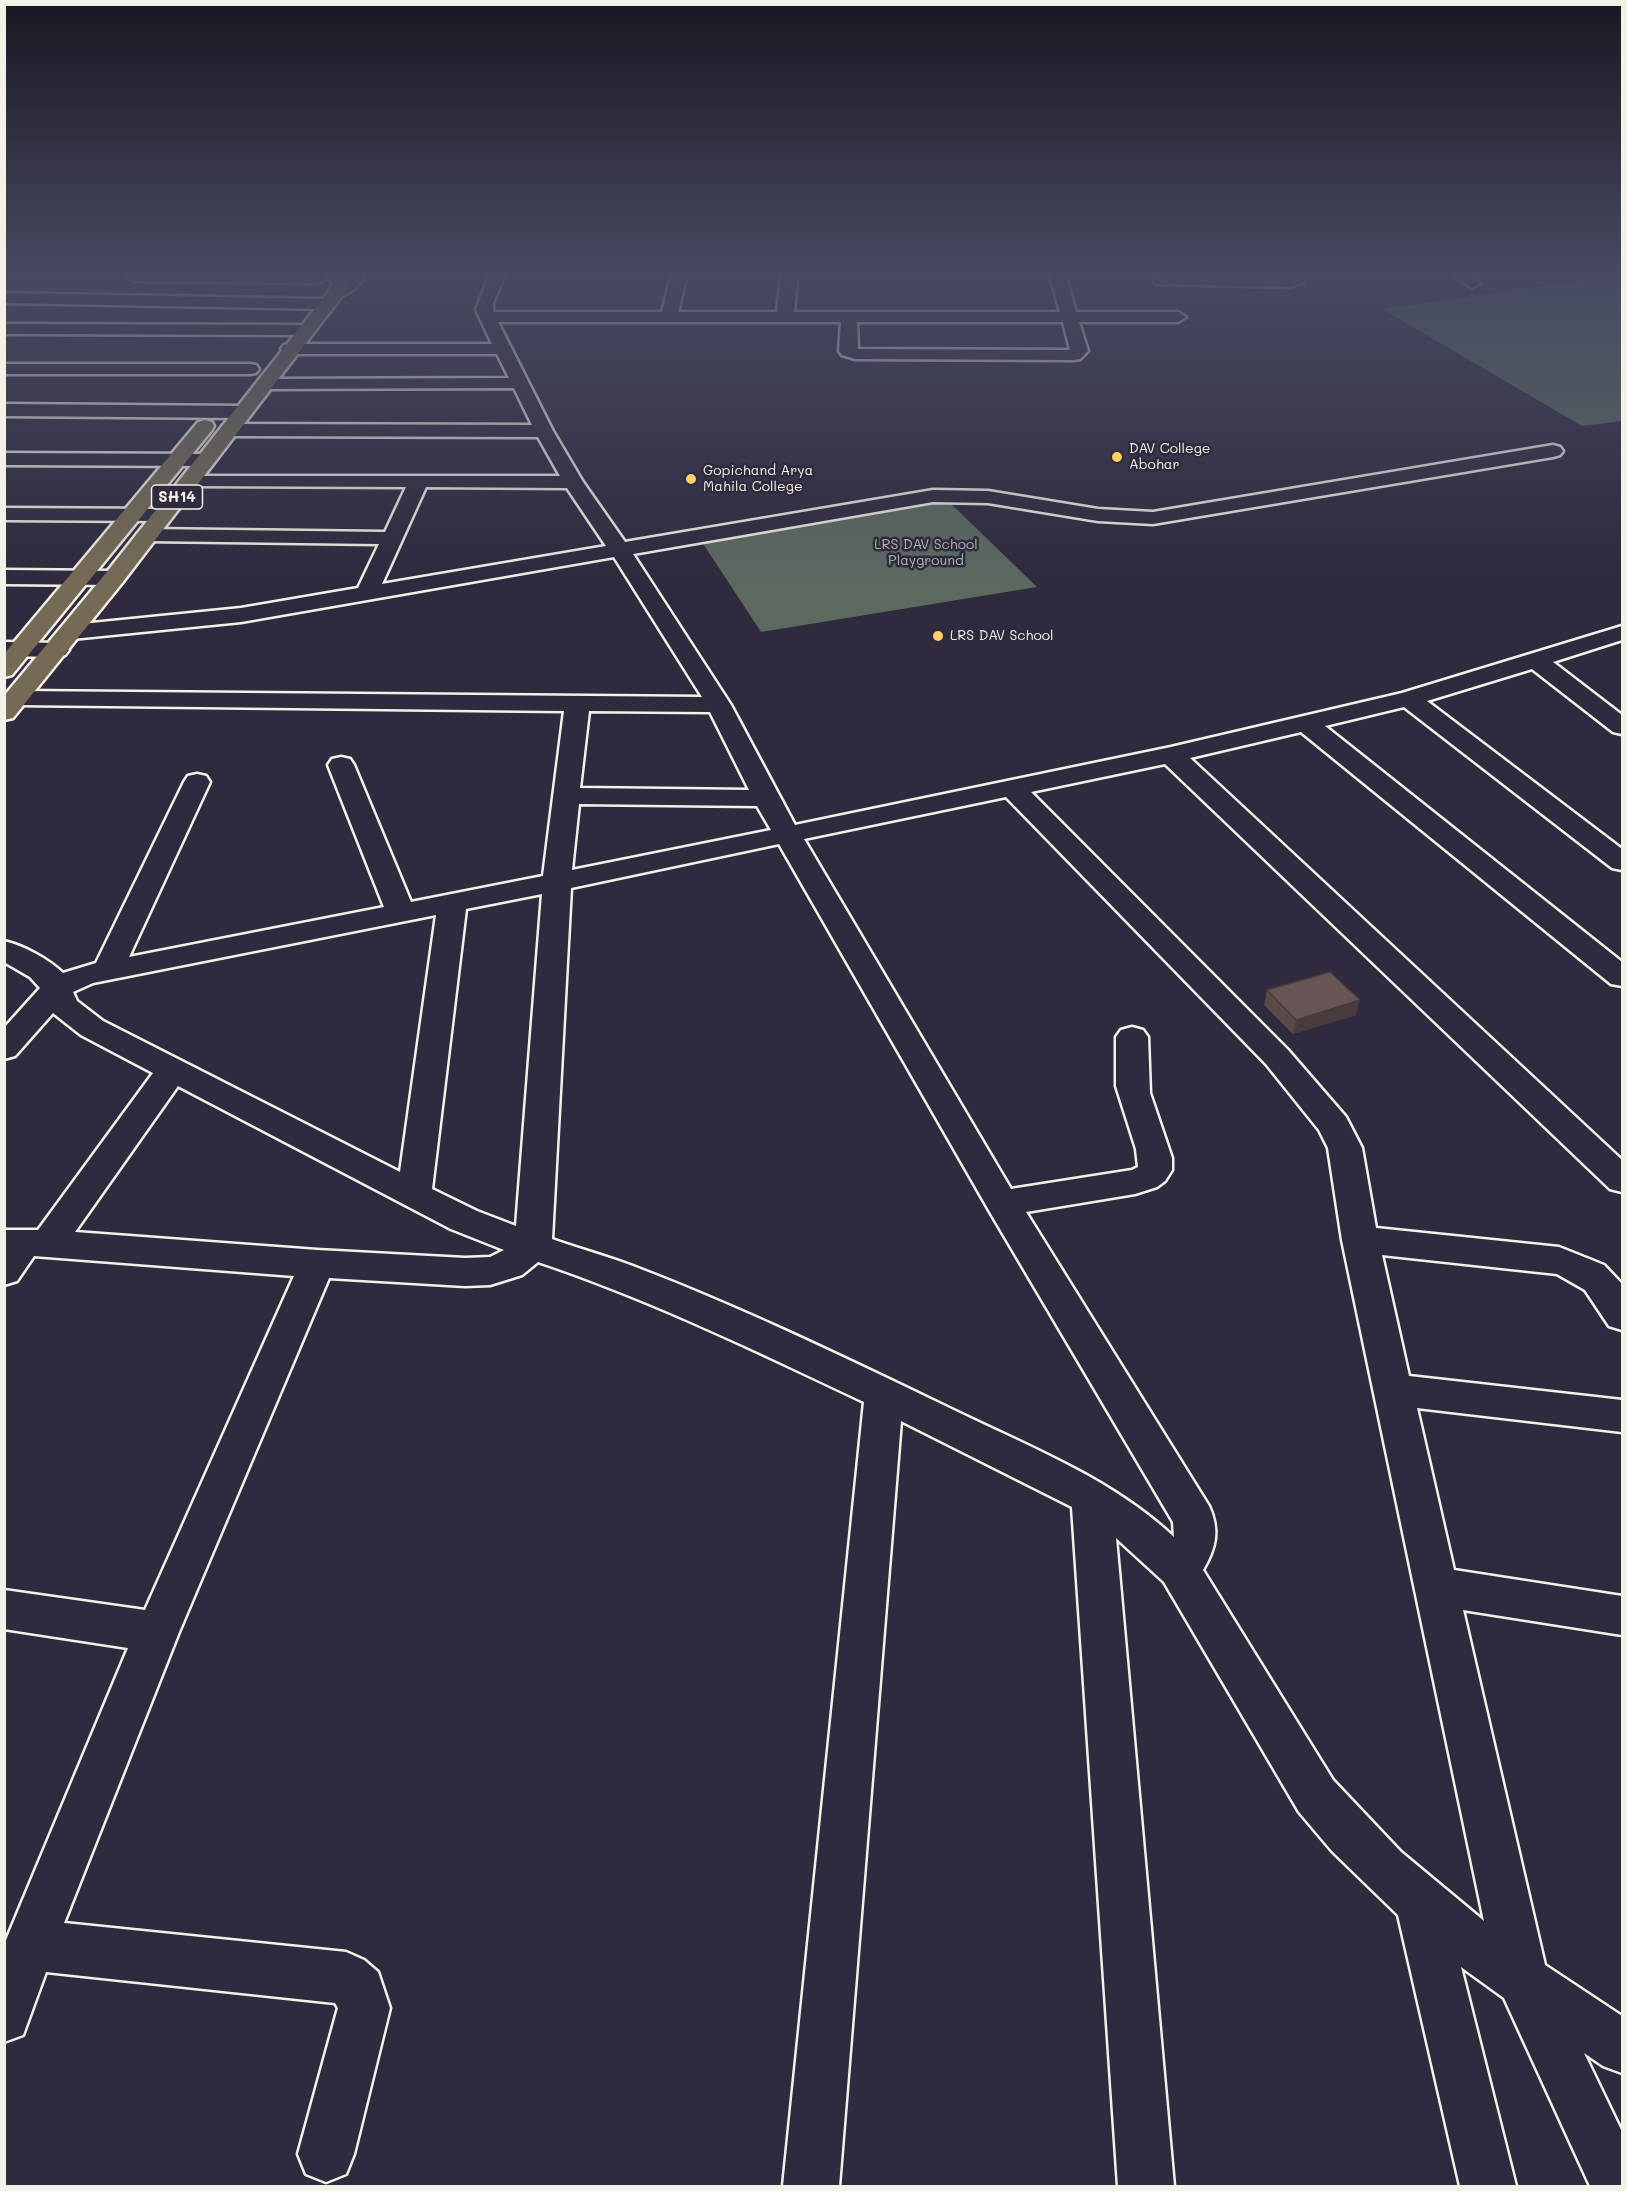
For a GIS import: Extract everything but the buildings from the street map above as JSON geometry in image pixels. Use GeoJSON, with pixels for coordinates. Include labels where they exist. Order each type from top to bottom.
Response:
{"type":"FeatureCollection","features":[{"type":"Feature","properties":{"kind":"main road","name":"SH14"},"geometry":{"type":"LineString","coordinates":[[4,670],[13,649],[82,578],[242,378]]}},
{"type":"Feature","properties":{"kind":"main road","name":"SH14"},"geometry":{"type":"LineString","coordinates":[[11,706],[72,632],[269,378]]}},
{"type":"Feature","properties":{"kind":"street"},"geometry":{"type":"LineString","coordinates":[[518,378],[573,482],[620,550],[719,705],[786,833],[1002,1203],[1194,1519],[1196,1536],[1193,1552],[1179,1569]]}},
{"type":"Feature","properties":{"kind":"street"},"geometry":{"type":"LineString","coordinates":[[265,384],[520,383]]}},
{"type":"Feature","properties":{"kind":"street"},"geometry":{"type":"LineString","coordinates":[[4,410],[243,412]]}},
{"type":"Feature","properties":{"kind":"street"},"geometry":{"type":"LineString","coordinates":[[229,430],[544,431]]}},
{"type":"Feature","properties":{"kind":"street"},"geometry":{"type":"LineString","coordinates":[[72,632],[187,622],[366,594],[952,494],[1126,518],[1153,518],[1553,451]]}},
{"type":"Feature","properties":{"kind":"street"},"geometry":{"type":"LineString","coordinates":[[4,459],[205,460]]}},
{"type":"Feature","properties":{"kind":"street"},"geometry":{"type":"LineString","coordinates":[[191,480],[573,482]]}},
{"type":"Feature","properties":{"kind":"street"},"geometry":{"type":"LineString","coordinates":[[366,594],[419,481]]}},
{"type":"Feature","properties":{"kind":"street"},"geometry":{"type":"LineString","coordinates":[[4,514],[162,515]]}},
{"type":"Feature","properties":{"kind":"street"},"geometry":{"type":"LineString","coordinates":[[147,535],[393,538]]}},
{"type":"Feature","properties":{"kind":"street"},"geometry":{"type":"LineString","coordinates":[[4,577],[114,578]]}},
{"type":"Feature","properties":{"kind":"street"},"geometry":{"type":"LineString","coordinates":[[4,1049],[57,988],[84,975],[557,882],[1171,755],[1408,699],[1623,633]]}},
{"type":"Feature","properties":{"kind":"street"},"geometry":{"type":"LineString","coordinates":[[13,649],[57,650]]}},
{"type":"Feature","properties":{"kind":"street"},"geometry":{"type":"LineString","coordinates":[[1537,661],[1623,727]]}},
{"type":"Feature","properties":{"kind":"street"},"geometry":{"type":"LineString","coordinates":[[1408,699],[1623,862]]}},
{"type":"Feature","properties":{"kind":"street"},"geometry":{"type":"LineString","coordinates":[[533,1247],[557,882],[577,704]]}},
{"type":"Feature","properties":{"kind":"street"},"geometry":{"type":"LineString","coordinates":[[11,706],[719,705]]}},
{"type":"Feature","properties":{"kind":"street"},"geometry":{"type":"LineString","coordinates":[[1305,723],[1623,977]]}},
{"type":"Feature","properties":{"kind":"street"},"geometry":{"type":"LineString","coordinates":[[1171,755],[1623,1180]]}},
{"type":"Feature","properties":{"kind":"street"},"geometry":{"type":"LineString","coordinates":[[341,765],[400,913]]}},
{"type":"Feature","properties":{"kind":"street"},"geometry":{"type":"LineString","coordinates":[[108,969],[197,782]]}},
{"type":"Feature","properties":{"kind":"street"},"geometry":{"type":"LineString","coordinates":[[1012,788],[1277,1056],[1334,1125],[1345,1148],[1360,1240],[1523,1982],[1619,2187]]}},
{"type":"Feature","properties":{"kind":"street"},"geometry":{"type":"LineString","coordinates":[[566,796],[766,798]]}},
{"type":"Feature","properties":{"kind":"street"},"geometry":{"type":"LineString","coordinates":[[414,1195],[452,903]]}},
{"type":"Feature","properties":{"kind":"street"},"geometry":{"type":"LineString","coordinates":[[4,950],[41,970],[52,979],[64,1006],[92,1028],[414,1195],[464,1220],[533,1247],[623,1277],[708,1312],[884,1394],[1092,1497],[1137,1529],[1179,1569],[1316,1796],[1342,1829],[1420,1904],[1523,1982],[1623,2047]]}},
{"type":"Feature","properties":{"kind":"street"},"geometry":{"type":"LineString","coordinates":[[1002,1203],[1135,1182],[1153,1173],[1155,1165],[1153,1154],[1134,1093],[1132,1037]]}},
{"type":"Feature","properties":{"kind":"street"},"geometry":{"type":"LineString","coordinates":[[20,1250],[173,1069]]}},
{"type":"Feature","properties":{"kind":"street"},"geometry":{"type":"LineString","coordinates":[[1360,1240],[1559,1261],[1578,1267],[1606,1286],[1623,1316]]}},
{"type":"Feature","properties":{"kind":"street"},"geometry":{"type":"LineString","coordinates":[[20,1250],[465,1272],[490,1271],[508,1265],[533,1247]]}},
{"type":"Feature","properties":{"kind":"street"},"geometry":{"type":"LineString","coordinates":[[4,2016],[30,1945],[157,1632],[317,1264]]}},
{"type":"Feature","properties":{"kind":"street"},"geometry":{"type":"LineString","coordinates":[[1393,1390],[1623,1416]]}},
{"type":"Feature","properties":{"kind":"street"},"geometry":{"type":"LineString","coordinates":[[811,2187],[884,1394]]}},
{"type":"Feature","properties":{"kind":"street"},"geometry":{"type":"LineString","coordinates":[[1092,1497],[1146,2187]]}},
{"type":"Feature","properties":{"kind":"street"},"geometry":{"type":"LineString","coordinates":[[1437,1587],[1623,1615]]}},
{"type":"Feature","properties":{"kind":"street"},"geometry":{"type":"LineString","coordinates":[[4,1609],[157,1632]]}},
{"type":"Feature","properties":{"kind":"street"},"geometry":{"type":"LineString","coordinates":[[1420,1904],[1488,2187]]}},
{"type":"Feature","properties":{"kind":"street"},"geometry":{"type":"LineString","coordinates":[[30,1945],[346,1978],[360,1990],[364,2008],[326,2154]]}},
{"type":"Feature","properties":{"kind":"green space"},"geometry":{"type":"Polygon","coordinates":[[[1500,378],[1622,378],[1622,421],[1582,426],[1500,378]]]}},
{"type":"Feature","properties":{"kind":"green space","name":"LRS DAV School Playground"},"geometry":{"type":"Polygon","coordinates":[[[945,498],[1037,587],[761,632],[702,542],[945,498]]]}},
{"type":"Feature","properties":{"kind":"place","name":"DAV College Abohar"},"geometry":{"type":"Point","coordinates":[1117,457]}},
{"type":"Feature","properties":{"kind":"place","name":"Gopichand Arya Mahila College"},"geometry":{"type":"Point","coordinates":[691,479]}},
{"type":"Feature","properties":{"kind":"place","name":"LRS DAV School"},"geometry":{"type":"Point","coordinates":[938,636]}}]}
